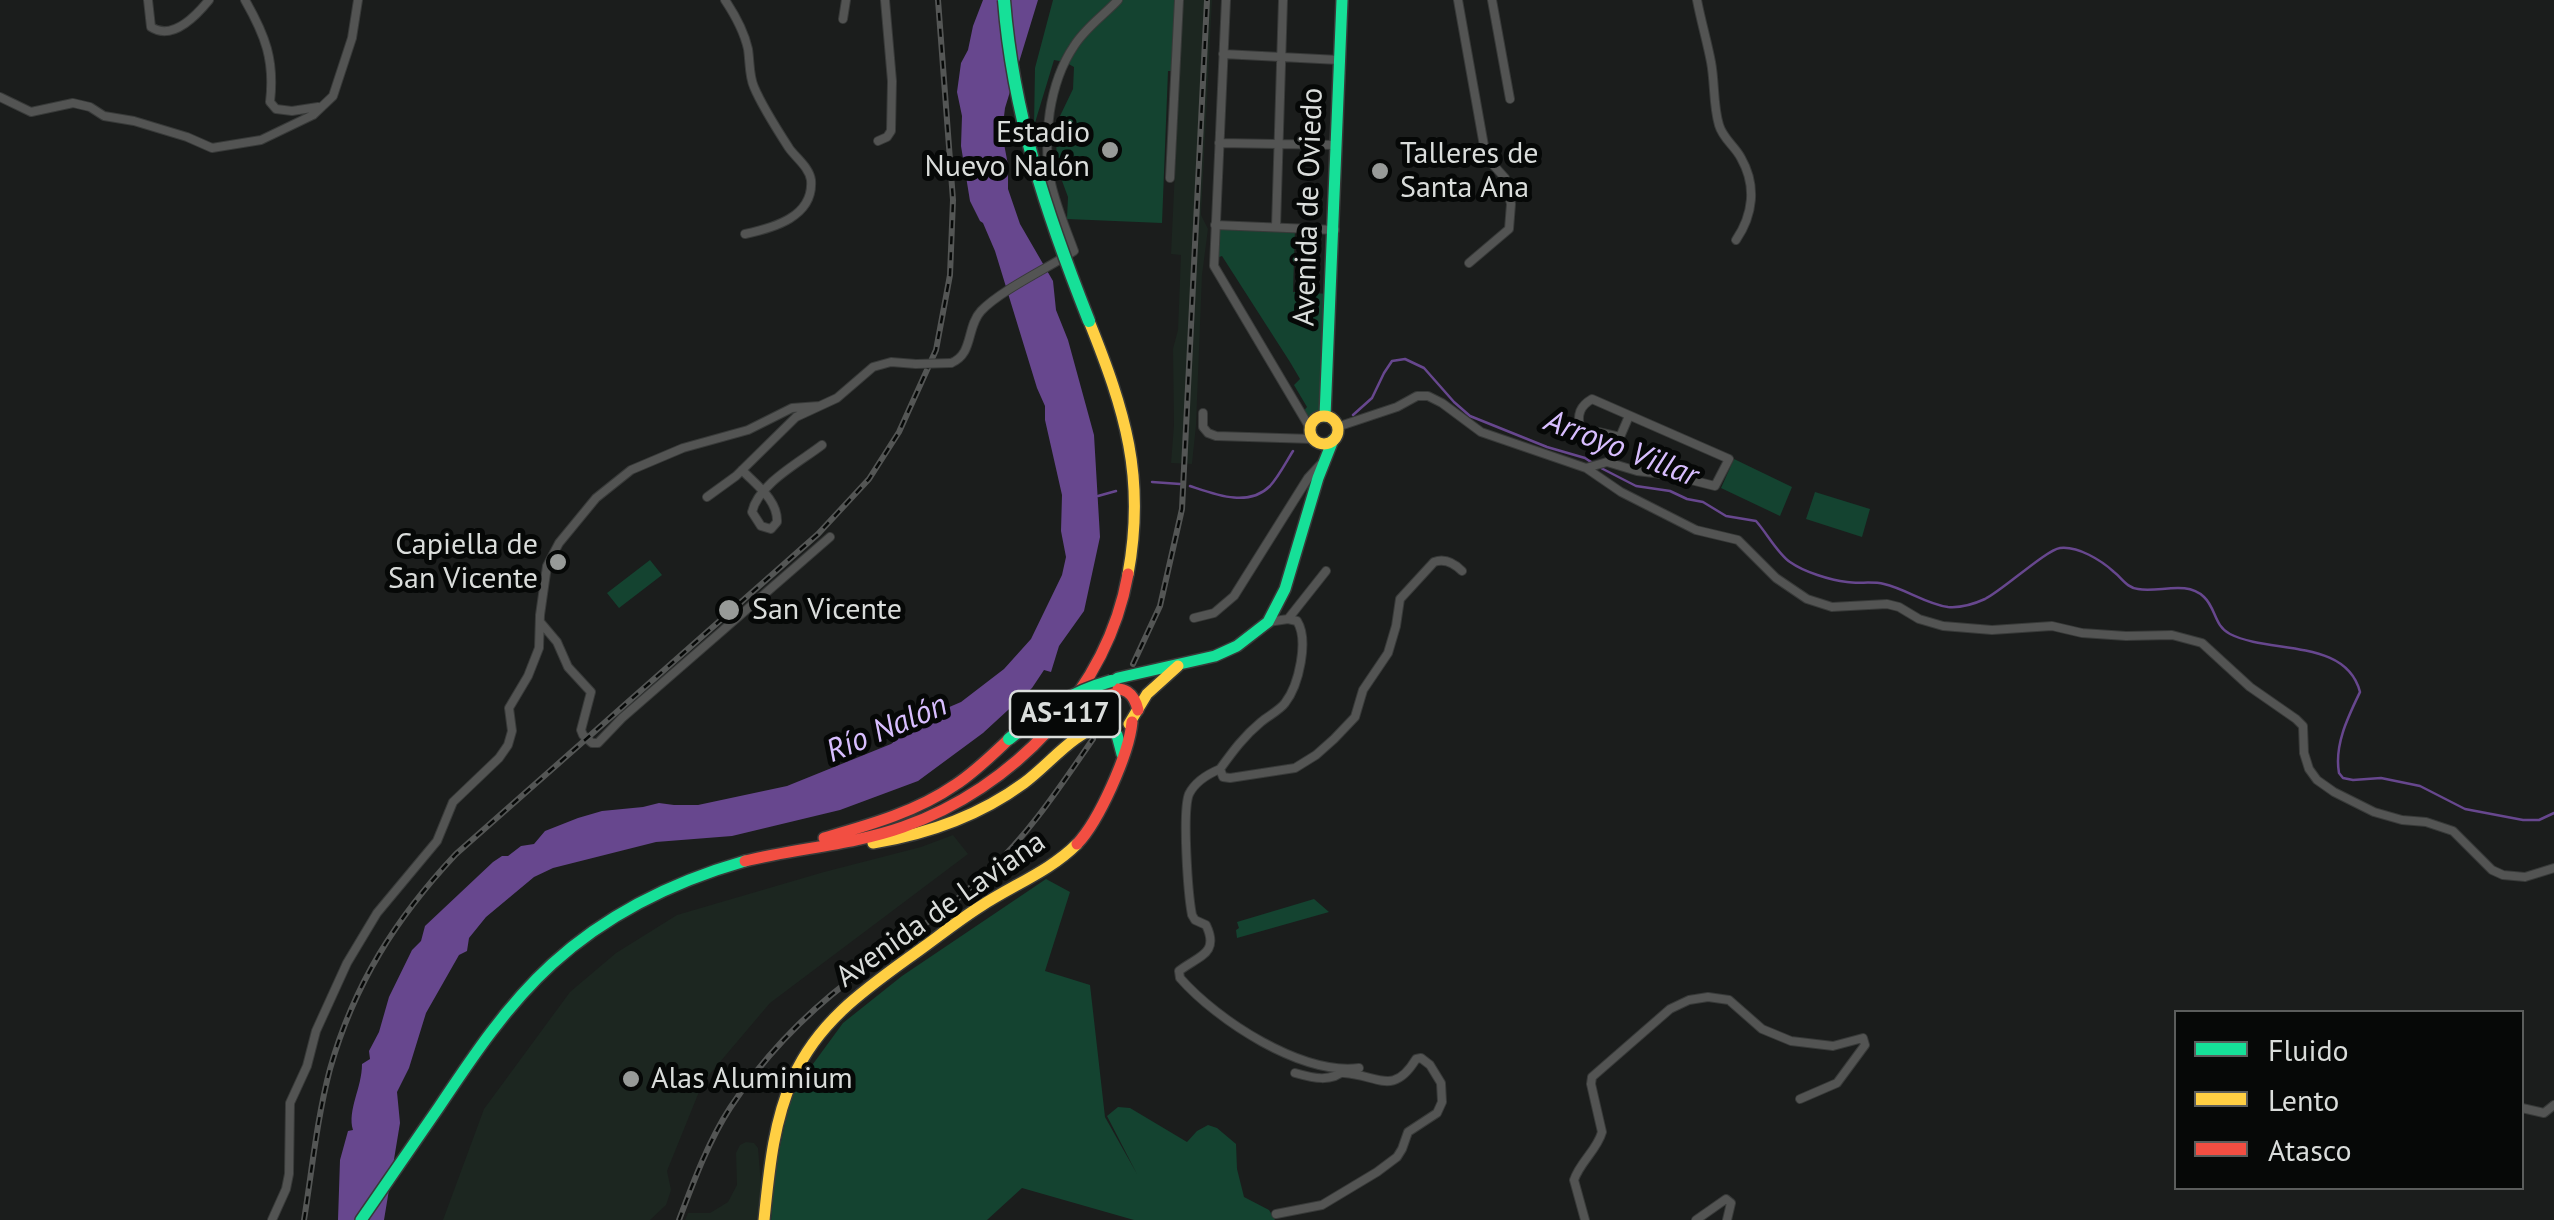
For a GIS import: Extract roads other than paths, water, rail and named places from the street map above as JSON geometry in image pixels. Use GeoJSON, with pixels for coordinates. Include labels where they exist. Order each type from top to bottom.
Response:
{"type":"FeatureCollection","features":[{"type":"Feature","properties":{"kind":"main road","name":"AS-117"},"geometry":{"type":"LineString","coordinates":[[751,860],[905,827],[940,813],[996,781],[1047,735],[1071,706],[1090,677],[1118,615],[1128,580],[1136,518],[1136,482],[1124,415],[1058,242],[1026,138],[1005,35],[1004,0]]}},
{"type":"Feature","properties":{"kind":"main road","name":"Avenida de Oviedo"},"geometry":{"type":"LineString","coordinates":[[1268,622],[1284,588],[1319,472],[1334,230],[1342,0]]}},
{"type":"Feature","properties":{"kind":"main road"},"geometry":{"type":"LineString","coordinates":[[1122,756],[1122,742],[1101,720],[1097,709],[1109,686],[1215,656],[1237,646],[1268,622]]}},
{"type":"Feature","properties":{"kind":"main road"},"geometry":{"type":"LineString","coordinates":[[1109,726],[1124,726],[1135,716],[1147,694],[1181,664]]}},
{"type":"Feature","properties":{"kind":"main road","name":"AS-117"},"geometry":{"type":"LineString","coordinates":[[361,1220],[500,1020],[563,955],[628,909],[667,890],[910,810],[952,788],[1052,704],[1067,695],[1109,686]]}},
{"type":"Feature","properties":{"kind":"main road"},"geometry":{"type":"LineString","coordinates":[[1109,686],[1134,696],[1135,716]]}},
{"type":"Feature","properties":{"kind":"main road","name":"Avenida de Laviana"},"geometry":{"type":"LineString","coordinates":[[764,1220],[778,1120],[791,1080],[816,1037],[874,982],[983,905],[1046,870],[1081,840],[1103,805],[1135,716]]}},
{"type":"Feature","properties":{"kind":"main road","name":"AS-117"},"geometry":{"type":"LineString","coordinates":[[791,852],[870,844],[941,829],[998,800],[1039,772],[1085,731],[1098,725],[1109,726]]}},
{"type":"Feature","properties":{"kind":"street"},"geometry":{"type":"LineString","coordinates":[[148,0],[151,27],[164,32],[196,16],[209,0]]}},
{"type":"Feature","properties":{"kind":"street"},"geometry":{"type":"LineString","coordinates":[[245,0],[262,31],[271,62],[270,102],[276,109],[292,112],[323,106]]}},
{"type":"Feature","properties":{"kind":"street"},"geometry":{"type":"LineString","coordinates":[[0,97],[31,112],[73,103],[90,107],[104,116],[134,121],[212,148],[262,140],[292,126],[333,96],[352,38],[358,0]]}},
{"type":"Feature","properties":{"kind":"street"},"geometry":{"type":"LineString","coordinates":[[725,0],[745,38],[751,81],[810,180],[807,201],[792,219],[745,234]]}},
{"type":"Feature","properties":{"kind":"street"},"geometry":{"type":"LineString","coordinates":[[843,18],[846,0]]}},
{"type":"Feature","properties":{"kind":"street"},"geometry":{"type":"LineString","coordinates":[[878,141],[891,131],[892,81],[885,0]]}},
{"type":"Feature","properties":{"kind":"street"},"geometry":{"type":"LineString","coordinates":[[708,497],[796,417],[836,398],[878,364],[959,360],[968,347],[980,312],[1074,251],[1048,166],[1047,144],[1056,87],[1072,49],[1118,0]]}},
{"type":"Feature","properties":{"kind":"street"},"geometry":{"type":"LineString","coordinates":[[1170,178],[1179,0]]}},
{"type":"Feature","properties":{"kind":"street"},"geometry":{"type":"LineString","coordinates":[[1226,0],[1214,266],[1320,428]]}},
{"type":"Feature","properties":{"kind":"street"},"geometry":{"type":"LineString","coordinates":[[1276,228],[1283,0]]}},
{"type":"Feature","properties":{"kind":"street"},"geometry":{"type":"LineString","coordinates":[[1458,0],[1486,158],[1505,178],[1511,204],[1509,230],[1469,262]]}},
{"type":"Feature","properties":{"kind":"street"},"geometry":{"type":"LineString","coordinates":[[1492,0],[1510,99]]}},
{"type":"Feature","properties":{"kind":"street"},"geometry":{"type":"LineString","coordinates":[[1697,0],[1712,64],[1719,125],[1742,159],[1750,183],[1748,222],[1736,240]]}},
{"type":"Feature","properties":{"kind":"street"},"geometry":{"type":"LineString","coordinates":[[1223,54],[1340,60]]}},
{"type":"Feature","properties":{"kind":"street"},"geometry":{"type":"LineString","coordinates":[[1219,142],[1337,145]]}},
{"type":"Feature","properties":{"kind":"street"},"geometry":{"type":"LineString","coordinates":[[1215,225],[1334,230]]}},
{"type":"Feature","properties":{"kind":"street"},"geometry":{"type":"LineString","coordinates":[[1203,413],[1203,427],[1216,436],[1320,428],[1428,396],[1481,432],[1588,468],[1621,492],[1696,530],[1738,540],[1776,578],[1806,599],[1832,607],[1887,604],[1942,626],[1992,630],[2052,626],[2126,636],[2172,634],[2202,643],[2250,687],[2296,718],[2303,726],[2304,753],[2310,768],[2317,780],[2334,792],[2374,812],[2453,831],[2492,870],[2503,875],[2525,877],[2554,868]]}},
{"type":"Feature","properties":{"kind":"street"},"geometry":{"type":"LineString","coordinates":[[1588,468],[1606,462],[1715,486],[1729,458],[1592,398],[1582,404],[1578,417],[1580,428],[1620,437],[1629,416]]}},
{"type":"Feature","properties":{"kind":"street"},"geometry":{"type":"LineString","coordinates":[[272,1220],[290,1174],[290,1103],[307,1066],[316,1031],[376,913],[437,842],[453,802],[508,745],[512,730],[509,708],[535,659],[547,566],[571,526],[602,492],[632,470],[683,448],[748,430],[792,408],[819,406]]}},
{"type":"Feature","properties":{"kind":"street"},"geometry":{"type":"LineString","coordinates":[[742,470],[762,491],[776,506],[776,522],[770,528],[761,526],[752,512],[754,503],[762,491],[822,445]]}},
{"type":"Feature","properties":{"kind":"street"},"geometry":{"type":"LineString","coordinates":[[1194,618],[1214,613],[1234,596],[1308,478],[1319,472]]}},
{"type":"Feature","properties":{"kind":"street"},"geometry":{"type":"LineString","coordinates":[[541,623],[557,642],[568,667],[591,692],[581,730],[592,743],[598,743],[830,537]]}},
{"type":"Feature","properties":{"kind":"street"},"geometry":{"type":"LineString","coordinates":[[1220,769],[1223,777],[1230,778],[1263,774],[1295,768],[1316,756],[1354,717],[1364,690],[1388,653],[1400,599],[1434,562],[1450,562],[1462,572]]}},
{"type":"Feature","properties":{"kind":"street"},"geometry":{"type":"LineString","coordinates":[[1288,618],[1326,571]]}},
{"type":"Feature","properties":{"kind":"street"},"geometry":{"type":"LineString","coordinates":[[1268,622],[1288,618],[1297,621],[1302,630],[1300,663],[1285,703],[1240,742],[1220,769],[1196,785],[1188,801],[1186,846],[1192,915],[1206,925],[1211,941],[1207,952],[1179,971],[1180,978],[1214,1009],[1258,1040],[1314,1065],[1388,1082],[1405,1075],[1416,1058],[1421,1058],[1443,1086],[1440,1106],[1433,1116],[1408,1132],[1400,1153],[1377,1172],[1322,1204],[1276,1214]]}},
{"type":"Feature","properties":{"kind":"street"},"geometry":{"type":"LineString","coordinates":[[1585,1220],[1574,1180],[1602,1132],[1592,1077],[1680,1004],[1708,997],[1725,998],[1762,1028],[1791,1041],[1833,1046],[1863,1038],[1865,1045],[1838,1083],[1800,1099]]}},
{"type":"Feature","properties":{"kind":"street"},"geometry":{"type":"LineString","coordinates":[[1295,1073],[1320,1079],[1359,1068]]}},
{"type":"Feature","properties":{"kind":"street"},"geometry":{"type":"LineString","coordinates":[[2524,1108],[2544,1113],[2554,1105]]}},
{"type":"Feature","properties":{"kind":"street"},"geometry":{"type":"LineString","coordinates":[[1696,1220],[1726,1199],[1731,1203],[1727,1220]]}},
{"type":"Feature","properties":{"kind":"waterway","name":"Arroyo Villar"},"geometry":{"type":"LineString","coordinates":[[1353,415],[1372,398],[1392,361],[1405,359],[1424,368],[1470,416],[1594,464]]}},
{"type":"Feature","properties":{"kind":"waterway","name":"Arroyo Villar"},"geometry":{"type":"LineString","coordinates":[[1190,486],[1241,498],[1261,493],[1293,451]]}},
{"type":"Feature","properties":{"kind":"waterway","name":"Arroyo Villar"},"geometry":{"type":"LineString","coordinates":[[1601,468],[1636,486],[1670,491],[1703,502],[1726,516],[1756,521],[1786,558],[1810,572],[1852,583],[1884,584],[1948,607],[1985,599],[2060,548],[2089,555],[2134,588],[2189,589],[2208,601],[2221,626],[2230,634],[2323,655],[2352,675],[2360,692],[2340,742],[2338,763],[2343,778],[2381,778],[2420,786],[2465,809],[2523,820],[2539,820],[2554,813]]}},
{"type":"Feature","properties":{"kind":"waterway","name":"Arroyo Villar"},"geometry":{"type":"LineString","coordinates":[[1152,482],[1180,484]]}},
{"type":"Feature","properties":{"kind":"waterway","name":"Arroyo Villar"},"geometry":{"type":"LineString","coordinates":[[1098,496],[1116,491]]}},
{"type":"Feature","properties":{"kind":"railway"},"geometry":{"type":"LineString","coordinates":[[304,1220],[322,1106],[340,1038],[365,980],[414,903],[456,854],[818,534],[869,479],[899,432],[936,350],[950,275],[953,200],[938,0]]}},
{"type":"Feature","properties":{"kind":"railway"},"geometry":{"type":"LineString","coordinates":[[1133,664],[1160,606],[1182,509],[1207,0]]}},
{"type":"Feature","properties":{"kind":"railway"},"geometry":{"type":"LineString","coordinates":[[679,1220],[722,1121],[770,1055],[833,994],[989,871],[1031,825],[1093,739]]}},
{"type":"Feature","properties":{"kind":"place","name":"Estadio Nuevo Nalón"},"geometry":{"type":"Point","coordinates":[1110,150]}},
{"type":"Feature","properties":{"kind":"place","name":"Talleres de Santa Ana"},"geometry":{"type":"Point","coordinates":[1380,171]}},
{"type":"Feature","properties":{"kind":"place","name":"Capiella de San Vicente"},"geometry":{"type":"Point","coordinates":[558,562]}},
{"type":"Feature","properties":{"kind":"place","name":"San Vicente"},"geometry":{"type":"Point","coordinates":[729,610]}},
{"type":"Feature","properties":{"kind":"place","name":"Alas Aluminium"},"geometry":{"type":"Point","coordinates":[631,1079]}},
{"type":"Feature","properties":{"kind":"water label","name":"Río Nalón"},"geometry":{"type":"Point","coordinates":[887,729]}}]}
